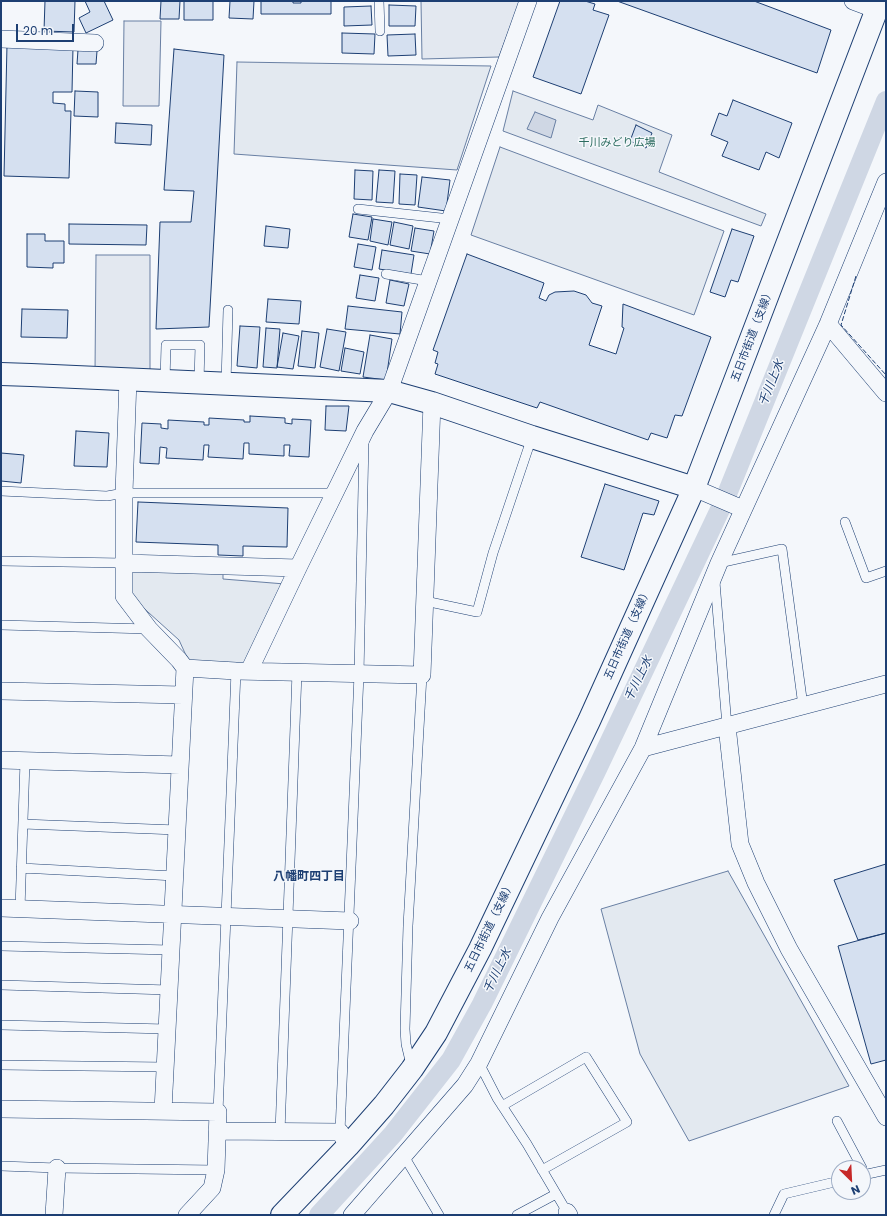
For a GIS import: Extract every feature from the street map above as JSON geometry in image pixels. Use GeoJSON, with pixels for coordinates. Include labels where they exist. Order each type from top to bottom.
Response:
{"type":"FeatureCollection","features":[{"type":"Feature","properties":{"kind":"main road","name":"五日市街道（支線）"},"geometry":{"type":"LineString","coordinates":[[282,1215],[344,1139],[384,1105],[412,1069],[436,1033],[480,949],[589,721],[694,488],[878,5]]}},
{"type":"Feature","properties":{"kind":"main road"},"geometry":{"type":"LineString","coordinates":[[1,374],[389,391],[432,403],[532,437],[694,488]]}},
{"type":"Feature","properties":{"kind":"street"},"geometry":{"type":"LineString","coordinates":[[243,671],[298,568],[365,431],[389,391],[528,1]]}},
{"type":"Feature","properties":{"kind":"street"},"geometry":{"type":"LineString","coordinates":[[853,1],[878,5]]}},
{"type":"Feature","properties":{"kind":"street"},"geometry":{"type":"LineString","coordinates":[[1,39],[95,43]]}},
{"type":"Feature","properties":{"kind":"street"},"geometry":{"type":"LineString","coordinates":[[352,1215],[465,1085],[479,1063],[550,918],[643,748],[717,568],[828,324],[886,182]]}},
{"type":"Feature","properties":{"kind":"street"},"geometry":{"type":"LineString","coordinates":[[828,324],[886,393]]}},
{"type":"Feature","properties":{"kind":"street"},"geometry":{"type":"LineString","coordinates":[[128,379],[124,493],[124,596],[149,629],[185,668],[163,1111]]}},
{"type":"Feature","properties":{"kind":"street"},"geometry":{"type":"LineString","coordinates":[[185,668],[243,671],[422,675],[432,403]]}},
{"type":"Feature","properties":{"kind":"street"},"geometry":{"type":"LineString","coordinates":[[694,488],[743,509]]}},
{"type":"Feature","properties":{"kind":"street"},"geometry":{"type":"LineString","coordinates":[[124,563],[298,568]]}},
{"type":"Feature","properties":{"kind":"street"},"geometry":{"type":"LineString","coordinates":[[643,748],[886,684]]}},
{"type":"Feature","properties":{"kind":"street"},"geometry":{"type":"LineString","coordinates":[[1,691],[183,695]]}},
{"type":"Feature","properties":{"kind":"street"},"geometry":{"type":"LineString","coordinates":[[727,726],[740,844],[756,883],[789,949],[886,1116]]}},
{"type":"Feature","properties":{"kind":"street"},"geometry":{"type":"LineString","coordinates":[[1,760],[180,765]]}},
{"type":"Feature","properties":{"kind":"street"},"geometry":{"type":"LineString","coordinates":[[1,908],[350,921]]}},
{"type":"Feature","properties":{"kind":"street"},"geometry":{"type":"LineString","coordinates":[[1,1109],[218,1112],[216,1170],[212,1188],[187,1215]]}},
{"type":"Feature","properties":{"kind":"street"},"geometry":{"type":"LineString","coordinates":[[217,1131],[280,1132],[344,1139]]}},
{"type":"Feature","properties":{"kind":"street"},"geometry":{"type":"LineString","coordinates":[[54,1215],[57,1168]]}},
{"type":"Feature","properties":{"kind":"lane"},"geometry":{"type":"LineString","coordinates":[[379,1],[380,31]]}},
{"type":"Feature","properties":{"kind":"lane"},"geometry":{"type":"LineString","coordinates":[[358,210],[450,219]]}},
{"type":"Feature","properties":{"kind":"lane"},"geometry":{"type":"LineString","coordinates":[[386,274],[428,281]]}},
{"type":"Feature","properties":{"kind":"lane"},"geometry":{"type":"LineString","coordinates":[[226,384],[228,310]]}},
{"type":"Feature","properties":{"kind":"lane"},"geometry":{"type":"LineString","coordinates":[[165,381],[166,345],[200,345],[199,382]]}},
{"type":"Feature","properties":{"kind":"lane"},"geometry":{"type":"LineString","coordinates":[[344,1139],[359,674],[365,431]]}},
{"type":"Feature","properties":{"kind":"lane"},"geometry":{"type":"LineString","coordinates":[[425,601],[477,612],[493,553],[532,437]]}},
{"type":"Feature","properties":{"kind":"lane"},"geometry":{"type":"LineString","coordinates":[[1,491],[107,496],[124,493],[334,493]]}},
{"type":"Feature","properties":{"kind":"lane"},"geometry":{"type":"LineString","coordinates":[[845,522],[866,578],[886,571]]}},
{"type":"Feature","properties":{"kind":"lane"},"geometry":{"type":"LineString","coordinates":[[727,726],[717,568],[782,549],[803,706]]}},
{"type":"Feature","properties":{"kind":"lane"},"geometry":{"type":"LineString","coordinates":[[1,561],[124,563]]}},
{"type":"Feature","properties":{"kind":"lane"},"geometry":{"type":"LineString","coordinates":[[1,625],[149,629]]}},
{"type":"Feature","properties":{"kind":"lane"},"geometry":{"type":"LineString","coordinates":[[218,1112],[226,917],[243,671]]}},
{"type":"Feature","properties":{"kind":"lane"},"geometry":{"type":"LineString","coordinates":[[280,1132],[298,672]]}},
{"type":"Feature","properties":{"kind":"lane"},"geometry":{"type":"LineString","coordinates":[[412,1069],[406,1044],[405,1029],[408,926],[422,675]]}},
{"type":"Feature","properties":{"kind":"lane"},"geometry":{"type":"LineString","coordinates":[[20,909],[25,761]]}},
{"type":"Feature","properties":{"kind":"lane"},"geometry":{"type":"LineString","coordinates":[[23,824],[177,830]]}},
{"type":"Feature","properties":{"kind":"lane"},"geometry":{"type":"LineString","coordinates":[[21,868],[175,876]]}},
{"type":"Feature","properties":{"kind":"lane"},"geometry":{"type":"LineString","coordinates":[[1,946],[171,950]]}},
{"type":"Feature","properties":{"kind":"lane"},"geometry":{"type":"LineString","coordinates":[[1,985],[169,990]]}},
{"type":"Feature","properties":{"kind":"lane"},"geometry":{"type":"LineString","coordinates":[[1,1025],[167,1029]]}},
{"type":"Feature","properties":{"kind":"lane"},"geometry":{"type":"LineString","coordinates":[[502,1106],[586,1057],[627,1122],[542,1170]]}},
{"type":"Feature","properties":{"kind":"lane"},"geometry":{"type":"LineString","coordinates":[[479,1063],[497,1098],[568,1214]]}},
{"type":"Feature","properties":{"kind":"lane"},"geometry":{"type":"LineString","coordinates":[[1,1065],[165,1067]]}},
{"type":"Feature","properties":{"kind":"lane"},"geometry":{"type":"LineString","coordinates":[[837,1122],[857,1160]]}},
{"type":"Feature","properties":{"kind":"lane"},"geometry":{"type":"LineString","coordinates":[[404,1156],[439,1215]]}},
{"type":"Feature","properties":{"kind":"lane"},"geometry":{"type":"LineString","coordinates":[[1,1166],[216,1170]]}},
{"type":"Feature","properties":{"kind":"lane"},"geometry":{"type":"LineString","coordinates":[[871,1171],[886,1170]]}},
{"type":"Feature","properties":{"kind":"lane"},"geometry":{"type":"LineString","coordinates":[[774,1215],[784,1194],[831,1183]]}},
{"type":"Feature","properties":{"kind":"lane"},"geometry":{"type":"LineString","coordinates":[[517,1215],[556,1194]]}},
{"type":"Feature","properties":{"kind":"green space"},"geometry":{"type":"Polygon","coordinates":[[[237,62],[491,66],[457,170],[234,154],[237,62]]]}},
{"type":"Feature","properties":{"kind":"green space","name":"千川みどり広場"},"geometry":{"type":"Polygon","coordinates":[[[513,91],[593,120],[598,105],[672,135],[659,172],[766,214],[761,226],[503,131],[513,91]]]}},
{"type":"Feature","properties":{"kind":"green space"},"geometry":{"type":"Polygon","coordinates":[[[500,147],[724,231],[694,315],[471,235],[500,147]]]}},
{"type":"Feature","properties":{"kind":"green space"},"geometry":{"type":"Polygon","coordinates":[[[128,567],[223,571],[223,579],[285,584],[247,665],[189,662],[179,640],[128,594],[128,567]]]}},
{"type":"Feature","properties":{"kind":"green space"},"geometry":{"type":"Polygon","coordinates":[[[728,871],[849,1086],[689,1141],[640,1054],[601,909],[728,871]]]}},
{"type":"Feature","properties":{"kind":"shaded area"},"geometry":{"type":"Polygon","coordinates":[[[421,1],[520,1],[499,57],[422,59],[421,1]]]}},
{"type":"Feature","properties":{"kind":"shaded area"},"geometry":{"type":"Polygon","coordinates":[[[124,21],[161,21],[159,106],[123,106],[124,21]]]}},
{"type":"Feature","properties":{"kind":"shaded area"},"geometry":{"type":"Polygon","coordinates":[[[535,112],[556,120],[551,138],[527,129],[535,112]]]}},
{"type":"Feature","properties":{"kind":"shaded area"},"geometry":{"type":"Polygon","coordinates":[[[96,255],[150,255],[150,372],[95,372],[96,255]]]}},
{"type":"Feature","properties":{"kind":"building"},"geometry":{"type":"Polygon","coordinates":[[[45,1],[75,1],[74,32],[44,31],[45,1]]]}},
{"type":"Feature","properties":{"kind":"building"},"geometry":{"type":"Polygon","coordinates":[[[85,1],[104,1],[113,20],[86,33],[79,18],[90,12],[85,1]]]}},
{"type":"Feature","properties":{"kind":"building"},"geometry":{"type":"Polygon","coordinates":[[[161,1],[180,1],[179,19],[160,19],[161,1]]]}},
{"type":"Feature","properties":{"kind":"building"},"geometry":{"type":"Polygon","coordinates":[[[184,1],[213,1],[213,20],[184,20],[184,1]]]}},
{"type":"Feature","properties":{"kind":"building"},"geometry":{"type":"Polygon","coordinates":[[[230,1],[254,1],[253,19],[229,18],[230,1]]]}},
{"type":"Feature","properties":{"kind":"building"},"geometry":{"type":"Polygon","coordinates":[[[261,1],[293,1],[293,3],[301,3],[301,1],[331,1],[331,14],[261,14],[261,1]]]}},
{"type":"Feature","properties":{"kind":"building"},"geometry":{"type":"Polygon","coordinates":[[[560,1],[585,1],[595,4],[593,10],[609,15],[581,94],[533,77],[560,1]]]}},
{"type":"Feature","properties":{"kind":"building"},"geometry":{"type":"Polygon","coordinates":[[[617,1],[754,1],[831,30],[817,73],[617,1]]]}},
{"type":"Feature","properties":{"kind":"building"},"geometry":{"type":"Polygon","coordinates":[[[389,5],[416,6],[415,26],[389,26],[389,5]]]}},
{"type":"Feature","properties":{"kind":"building"},"geometry":{"type":"Polygon","coordinates":[[[371,6],[372,25],[344,26],[344,7],[371,6]]]}},
{"type":"Feature","properties":{"kind":"building"},"geometry":{"type":"Polygon","coordinates":[[[342,33],[375,34],[374,54],[342,53],[342,33]]]}},
{"type":"Feature","properties":{"kind":"building"},"geometry":{"type":"Polygon","coordinates":[[[415,34],[416,55],[388,56],[387,35],[415,34]]]}},
{"type":"Feature","properties":{"kind":"building"},"geometry":{"type":"Polygon","coordinates":[[[7,45],[73,47],[72,92],[53,92],[53,103],[65,104],[65,111],[71,111],[69,178],[4,176],[7,45]]]}},
{"type":"Feature","properties":{"kind":"building"},"geometry":{"type":"Polygon","coordinates":[[[174,49],[224,55],[209,327],[156,329],[160,222],[191,222],[194,191],[164,190],[174,49]]]}},
{"type":"Feature","properties":{"kind":"building"},"geometry":{"type":"Polygon","coordinates":[[[78,50],[97,51],[96,64],[77,64],[78,50]]]}},
{"type":"Feature","properties":{"kind":"building"},"geometry":{"type":"Polygon","coordinates":[[[75,91],[98,92],[98,117],[74,116],[75,91]]]}},
{"type":"Feature","properties":{"kind":"building"},"geometry":{"type":"Polygon","coordinates":[[[733,100],[792,123],[779,158],[766,152],[759,170],[722,156],[728,142],[711,135],[719,113],[727,116],[733,100]]]}},
{"type":"Feature","properties":{"kind":"building"},"geometry":{"type":"Polygon","coordinates":[[[116,123],[152,125],[151,145],[115,143],[116,123]]]}},
{"type":"Feature","properties":{"kind":"building"},"geometry":{"type":"Polygon","coordinates":[[[636,125],[652,133],[646,148],[630,141],[636,125]]]}},
{"type":"Feature","properties":{"kind":"building"},"geometry":{"type":"Polygon","coordinates":[[[355,170],[373,171],[372,200],[354,199],[355,170]]]}},
{"type":"Feature","properties":{"kind":"building"},"geometry":{"type":"Polygon","coordinates":[[[379,170],[395,171],[393,203],[376,202],[379,170]]]}},
{"type":"Feature","properties":{"kind":"building"},"geometry":{"type":"Polygon","coordinates":[[[400,174],[417,175],[415,205],[399,204],[400,174]]]}},
{"type":"Feature","properties":{"kind":"building"},"geometry":{"type":"Polygon","coordinates":[[[422,177],[450,180],[446,211],[418,207],[422,177]]]}},
{"type":"Feature","properties":{"kind":"building"},"geometry":{"type":"Polygon","coordinates":[[[353,214],[372,217],[368,240],[349,237],[353,214]]]}},
{"type":"Feature","properties":{"kind":"building"},"geometry":{"type":"Polygon","coordinates":[[[373,219],[392,222],[388,245],[370,241],[373,219]]]}},
{"type":"Feature","properties":{"kind":"building"},"geometry":{"type":"Polygon","coordinates":[[[394,222],[413,226],[409,249],[390,245],[394,222]]]}},
{"type":"Feature","properties":{"kind":"building"},"geometry":{"type":"Polygon","coordinates":[[[69,224],[147,225],[146,245],[69,244],[69,224]]]}},
{"type":"Feature","properties":{"kind":"building"},"geometry":{"type":"Polygon","coordinates":[[[266,226],[290,229],[288,248],[264,246],[266,226]]]}},
{"type":"Feature","properties":{"kind":"building"},"geometry":{"type":"Polygon","coordinates":[[[415,228],[434,231],[430,254],[411,251],[415,228]]]}},
{"type":"Feature","properties":{"kind":"building"},"geometry":{"type":"Polygon","coordinates":[[[732,229],[754,236],[738,282],[731,280],[725,297],[710,292],[732,229]]]}},
{"type":"Feature","properties":{"kind":"building"},"geometry":{"type":"Polygon","coordinates":[[[27,234],[45,234],[45,241],[64,241],[64,263],[53,263],[53,268],[27,267],[27,234]]]}},
{"type":"Feature","properties":{"kind":"building"},"geometry":{"type":"Polygon","coordinates":[[[358,244],[376,247],[372,270],[354,267],[358,244]]]}},
{"type":"Feature","properties":{"kind":"building"},"geometry":{"type":"Polygon","coordinates":[[[382,250],[414,255],[411,274],[379,269],[382,250]]]}},
{"type":"Feature","properties":{"kind":"building"},"geometry":{"type":"Polygon","coordinates":[[[467,254],[544,283],[539,298],[546,301],[549,295],[555,292],[574,291],[586,295],[592,303],[602,306],[589,345],[616,354],[624,328],[622,327],[623,304],[711,337],[682,416],[675,415],[667,438],[651,433],[648,440],[540,402],[537,408],[435,374],[438,364],[435,363],[438,352],[433,350],[467,254]]]}},
{"type":"Feature","properties":{"kind":"building"},"geometry":{"type":"Polygon","coordinates":[[[360,275],[379,278],[375,301],[356,298],[360,275]]]}},
{"type":"Feature","properties":{"kind":"building"},"geometry":{"type":"Polygon","coordinates":[[[390,280],[409,284],[404,306],[386,303],[390,280]]]}},
{"type":"Feature","properties":{"kind":"building"},"geometry":{"type":"Polygon","coordinates":[[[268,299],[301,301],[299,324],[266,322],[268,299]]]}},
{"type":"Feature","properties":{"kind":"building"},"geometry":{"type":"Polygon","coordinates":[[[348,306],[402,312],[400,334],[345,329],[348,306]]]}},
{"type":"Feature","properties":{"kind":"building"},"geometry":{"type":"Polygon","coordinates":[[[22,309],[68,310],[67,338],[21,337],[22,309]]]}},
{"type":"Feature","properties":{"kind":"building"},"geometry":{"type":"Polygon","coordinates":[[[240,326],[260,327],[257,368],[237,366],[240,326]]]}},
{"type":"Feature","properties":{"kind":"building"},"geometry":{"type":"Polygon","coordinates":[[[266,328],[280,329],[277,368],[263,367],[266,328]]]}},
{"type":"Feature","properties":{"kind":"building"},"geometry":{"type":"Polygon","coordinates":[[[327,329],[346,332],[339,371],[320,367],[327,329]]]}},
{"type":"Feature","properties":{"kind":"building"},"geometry":{"type":"Polygon","coordinates":[[[302,331],[319,333],[315,368],[298,366],[302,331]]]}},
{"type":"Feature","properties":{"kind":"building"},"geometry":{"type":"Polygon","coordinates":[[[283,333],[299,336],[293,369],[277,367],[283,333]]]}},
{"type":"Feature","properties":{"kind":"building"},"geometry":{"type":"Polygon","coordinates":[[[370,335],[392,339],[386,380],[363,377],[370,335]]]}},
{"type":"Feature","properties":{"kind":"building"},"geometry":{"type":"Polygon","coordinates":[[[345,348],[364,352],[360,374],[341,371],[345,348]]]}},
{"type":"Feature","properties":{"kind":"building"},"geometry":{"type":"Polygon","coordinates":[[[326,406],[349,406],[346,431],[325,430],[326,406]]]}},
{"type":"Feature","properties":{"kind":"building"},"geometry":{"type":"Polygon","coordinates":[[[250,416],[285,418],[285,423],[292,424],[292,419],[311,420],[309,457],[289,456],[290,445],[284,445],[284,456],[249,454],[249,443],[244,443],[243,459],[208,457],[209,445],[204,445],[203,460],[166,458],[167,448],[160,447],[159,464],[140,463],[142,423],[161,424],[161,428],[168,429],[168,420],[204,422],[204,425],[209,425],[209,418],[244,420],[244,422],[250,422],[250,416]]]}},
{"type":"Feature","properties":{"kind":"building"},"geometry":{"type":"Polygon","coordinates":[[[76,431],[109,433],[107,467],[74,466],[76,431]]]}},
{"type":"Feature","properties":{"kind":"building"},"geometry":{"type":"Polygon","coordinates":[[[1,453],[24,455],[21,483],[1,481],[1,453]]]}},
{"type":"Feature","properties":{"kind":"building"},"geometry":{"type":"Polygon","coordinates":[[[605,484],[659,501],[654,515],[643,513],[624,570],[581,557],[605,484]]]}},
{"type":"Feature","properties":{"kind":"building"},"geometry":{"type":"Polygon","coordinates":[[[138,502],[288,508],[287,547],[243,546],[243,556],[218,555],[218,545],[136,542],[138,502]]]}},
{"type":"Feature","properties":{"kind":"building"},"geometry":{"type":"Polygon","coordinates":[[[886,864],[886,933],[858,940],[834,880],[886,864]]]}},
{"type":"Feature","properties":{"kind":"building"},"geometry":{"type":"Polygon","coordinates":[[[886,933],[886,1060],[871,1064],[838,946],[886,933]]]}},
{"type":"Feature","properties":{"kind":"waterway","name":"千川上水"},"geometry":{"type":"LineString","coordinates":[[319,1215],[393,1134],[451,1060],[482,1004],[596,771],[725,499],[886,101]]}},
{"type":"Feature","properties":{"kind":"fence"},"geometry":{"type":"LineString","coordinates":[[856,276],[841,325],[886,375]]}},
{"type":"Feature","properties":{"kind":"district","name":"八幡町四丁目"},"geometry":{"type":"Point","coordinates":[309,877]}}]}
